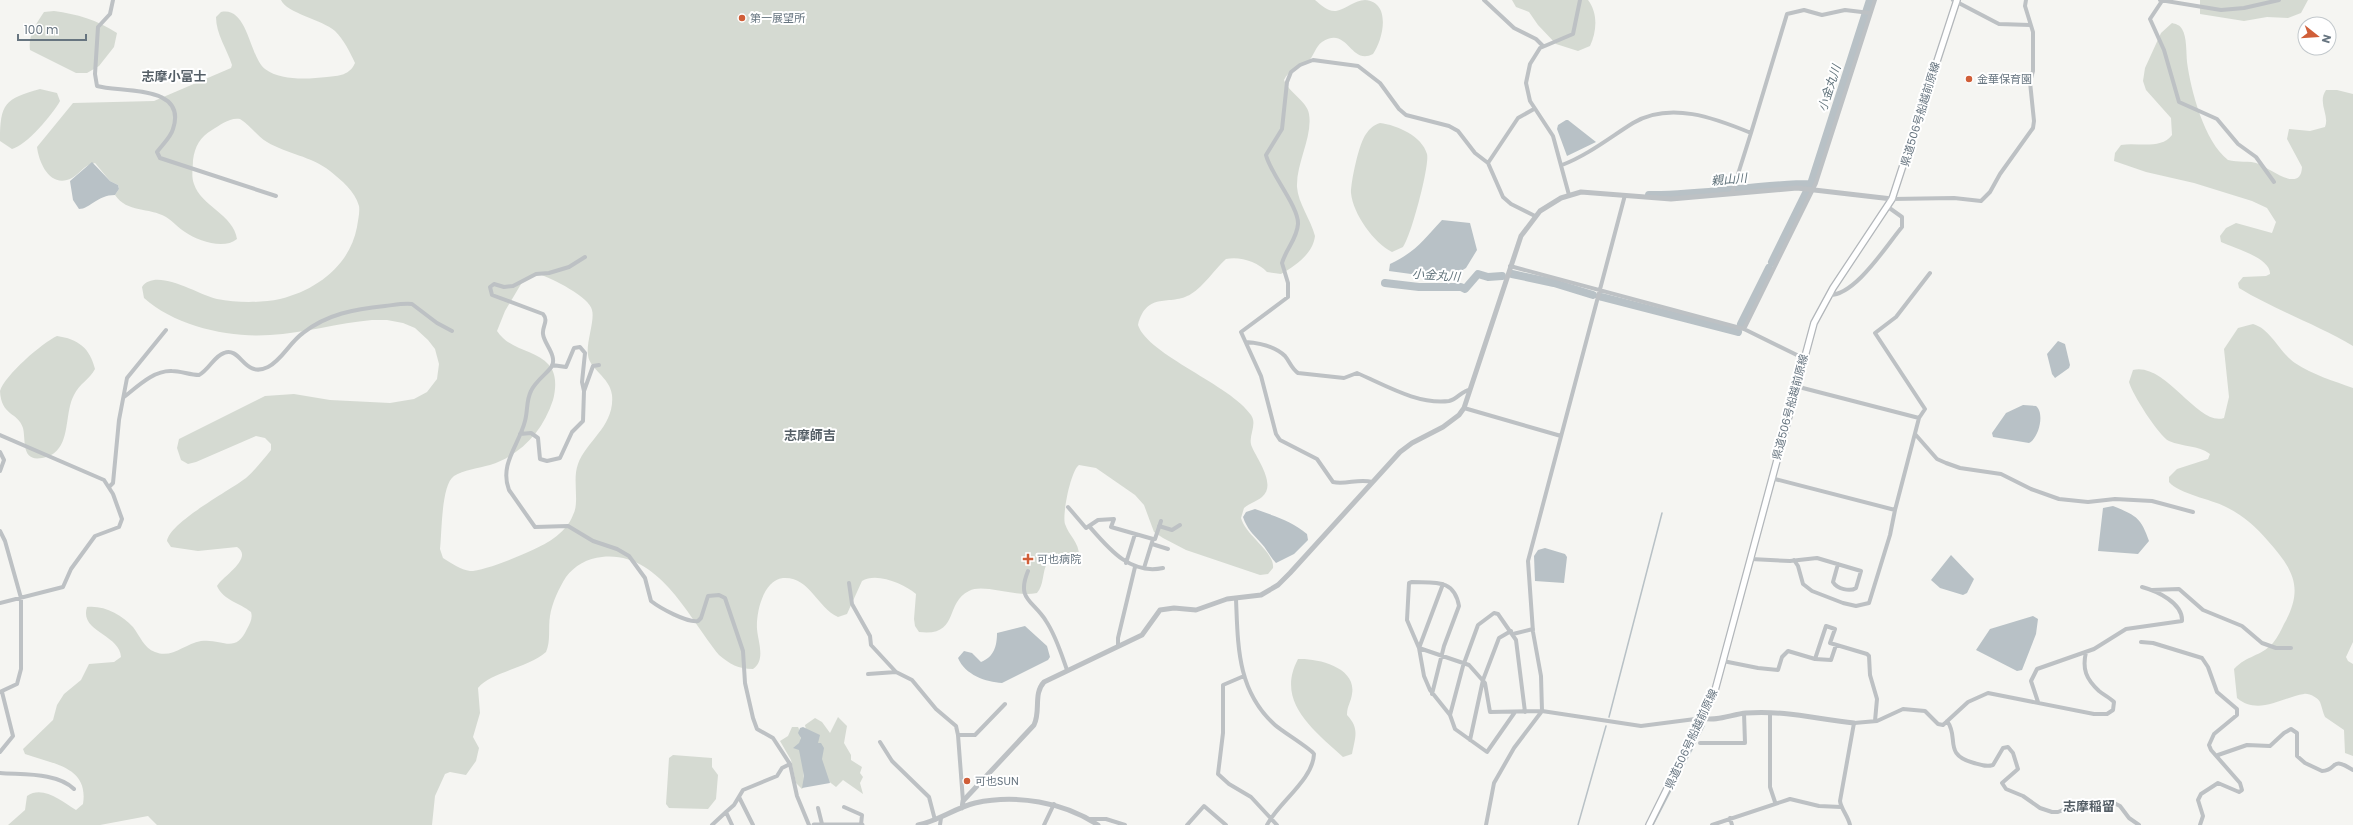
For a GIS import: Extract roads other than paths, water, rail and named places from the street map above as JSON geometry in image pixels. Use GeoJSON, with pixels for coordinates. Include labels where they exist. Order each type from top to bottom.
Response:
{"type":"FeatureCollection","features":[{"type":"Feature","properties":{"kind":"main road","name":"県道506号船越前原線"},"geometry":{"type":"LineString","coordinates":[[1649,825],[1714,694],[1751,560],[1803,358],[1814,322],[1829,295],[1888,207],[1892,198],[1955,0]]}},
{"type":"Feature","properties":{"kind":"street"},"geometry":{"type":"LineString","coordinates":[[113,0],[110,14],[98,27],[95,74],[97,86],[148,92],[167,102],[174,112],[175,118],[173,130],[157,152],[160,158],[276,196]]}},
{"type":"Feature","properties":{"kind":"street"},"geometry":{"type":"LineString","coordinates":[[1484,0],[1514,28],[1527,33],[1543,46]]}},
{"type":"Feature","properties":{"kind":"street"},"geometry":{"type":"LineString","coordinates":[[1569,195],[1553,136],[1544,119],[1534,109],[1527,91],[1527,72],[1538,51],[1543,46],[1573,34],[1580,0]]}},
{"type":"Feature","properties":{"kind":"street"},"geometry":{"type":"LineString","coordinates":[[1744,329],[1816,183],[1874,0]]}},
{"type":"Feature","properties":{"kind":"street"},"geometry":{"type":"LineString","coordinates":[[1955,0],[1999,24],[2030,26]]}},
{"type":"Feature","properties":{"kind":"street"},"geometry":{"type":"LineString","coordinates":[[963,801],[1034,725],[1038,715],[1038,692],[1041,685],[1067,670],[1142,635],[1155,615],[1166,608],[1196,610],[1227,599],[1261,595],[1278,585],[1400,452],[1412,443],[1443,427],[1464,408],[1521,236],[1535,216],[1551,204],[1569,195],[1593,192],[1671,199],[1732,191],[1797,188],[1892,198],[1954,198],[1980,201],[1990,192],[2000,174],[2033,128],[2034,109],[2030,82],[2033,71],[2033,32],[2025,6],[2026,0]]}},
{"type":"Feature","properties":{"kind":"street"},"geometry":{"type":"LineString","coordinates":[[2274,182],[2256,157],[2238,144],[2217,119],[2178,102],[2164,50],[2150,19],[2161,1],[2221,10],[2244,8],[2279,0]]}},
{"type":"Feature","properties":{"kind":"street"},"geometry":{"type":"LineString","coordinates":[[1732,191],[1787,14],[1804,10],[1822,15],[1835,11],[1861,11],[1870,13]]}},
{"type":"Feature","properties":{"kind":"street"},"geometry":{"type":"LineString","coordinates":[[1372,482],[1361,480],[1338,483],[1333,482],[1317,459],[1280,440],[1276,434],[1268,409],[1261,376],[1241,332],[1288,297],[1288,283],[1282,263],[1296,234],[1299,222],[1296,213],[1282,189],[1266,155],[1282,129],[1287,82],[1291,72],[1300,65],[1313,60],[1362,68],[1380,83],[1399,109],[1406,115],[1448,126],[1458,131],[1475,153],[1488,163],[1503,197],[1511,204],[1535,216]]}},
{"type":"Feature","properties":{"kind":"street"},"geometry":{"type":"LineString","coordinates":[[1488,163],[1518,118],[1534,109]]}},
{"type":"Feature","properties":{"kind":"street"},"geometry":{"type":"LineString","coordinates":[[1562,165],[1595,149],[1634,123],[1656,115],[1695,113],[1751,133]]}},
{"type":"Feature","properties":{"kind":"street"},"geometry":{"type":"LineString","coordinates":[[1486,825],[1494,783],[1514,748],[1542,711],[1541,676],[1533,629],[1528,561],[1625,195]]}},
{"type":"Feature","properties":{"kind":"street"},"geometry":{"type":"LineString","coordinates":[[1829,295],[1840,293],[1853,286],[1902,227],[1902,217],[1888,207]]}},
{"type":"Feature","properties":{"kind":"street"},"geometry":{"type":"LineString","coordinates":[[585,256],[568,267],[549,273],[536,274],[513,286],[504,287],[494,284],[490,287],[492,295],[543,314],[546,320],[543,334],[552,356],[552,365],[538,379],[531,391],[526,406],[525,423],[507,463],[506,484],[508,490],[536,527],[568,526],[593,541],[617,549],[629,556],[645,578],[651,601],[688,620],[694,621],[701,618],[708,596],[719,595],[725,598],[743,651],[745,684],[755,724],[757,729],[773,738],[790,764],[797,796],[809,825]]}},
{"type":"Feature","properties":{"kind":"street"},"geometry":{"type":"LineString","coordinates":[[1510,266],[1744,329],[1803,358]]}},
{"type":"Feature","properties":{"kind":"street"},"geometry":{"type":"LineString","coordinates":[[1794,560],[1805,587],[1856,606],[1869,603],[1883,560],[1919,418],[1925,409],[1875,333],[1896,317],[1930,273]]}},
{"type":"Feature","properties":{"kind":"street"},"geometry":{"type":"LineString","coordinates":[[124,397],[149,378],[163,372],[171,371],[199,375],[224,352],[231,352],[248,367],[254,370],[268,367],[298,337],[316,324],[344,312],[360,308],[412,304],[437,323],[452,331]]}},
{"type":"Feature","properties":{"kind":"street"},"geometry":{"type":"LineString","coordinates":[[110,487],[113,483],[118,420],[128,378],[166,330]]}},
{"type":"Feature","properties":{"kind":"street"},"geometry":{"type":"LineString","coordinates":[[1246,342],[1268,346],[1279,352],[1285,356],[1292,369],[1298,373],[1344,378],[1357,373],[1410,395],[1433,400],[1456,399],[1465,390],[1470,390]]}},
{"type":"Feature","properties":{"kind":"street"},"geometry":{"type":"LineString","coordinates":[[520,434],[531,433],[538,438],[540,459],[547,461],[560,458],[572,432],[583,421],[584,391],[582,382],[585,353],[583,349],[580,347],[574,348],[566,367],[552,365]]}},
{"type":"Feature","properties":{"kind":"street"},"geometry":{"type":"LineString","coordinates":[[584,391],[593,366],[598,364]]}},
{"type":"Feature","properties":{"kind":"street"},"geometry":{"type":"LineString","coordinates":[[1796,386],[1919,418]]}},
{"type":"Feature","properties":{"kind":"street"},"geometry":{"type":"LineString","coordinates":[[1464,408],[1561,436]]}},
{"type":"Feature","properties":{"kind":"street"},"geometry":{"type":"LineString","coordinates":[[1915,434],[1937,459],[1946,464],[1960,468],[2001,474],[2031,489],[2059,499],[2088,502],[2111,499],[2152,501],[2193,512]]}},
{"type":"Feature","properties":{"kind":"street"},"geometry":{"type":"LineString","coordinates":[[0,435],[98,476],[110,487],[122,520],[122,524],[119,527],[95,536],[72,569],[63,587],[0,602]]}},
{"type":"Feature","properties":{"kind":"street"},"geometry":{"type":"LineString","coordinates":[[0,452],[4,460],[0,471]]}},
{"type":"Feature","properties":{"kind":"street"},"geometry":{"type":"LineString","coordinates":[[1771,478],[1895,510]]}},
{"type":"Feature","properties":{"kind":"street"},"geometry":{"type":"LineString","coordinates":[[1068,507],[1079,522],[1086,528],[1098,520],[1114,519],[1111,527],[1153,539]]}},
{"type":"Feature","properties":{"kind":"street"},"geometry":{"type":"LineString","coordinates":[[1144,568],[1153,539],[1155,539],[1161,521]]}},
{"type":"Feature","properties":{"kind":"street"},"geometry":{"type":"LineString","coordinates":[[1159,526],[1172,530],[1180,525]]}},
{"type":"Feature","properties":{"kind":"street"},"geometry":{"type":"LineString","coordinates":[[1088,526],[1126,563],[1144,568],[1163,568]]}},
{"type":"Feature","properties":{"kind":"street"},"geometry":{"type":"LineString","coordinates":[[0,531],[5,541],[20,598],[20,679],[13,688],[1,692],[13,736],[0,752]]}},
{"type":"Feature","properties":{"kind":"street"},"geometry":{"type":"LineString","coordinates":[[1126,563],[1135,534]]}},
{"type":"Feature","properties":{"kind":"street"},"geometry":{"type":"LineString","coordinates":[[0,541],[5,541]]}},
{"type":"Feature","properties":{"kind":"street"},"geometry":{"type":"LineString","coordinates":[[1152,544],[1168,549]]}},
{"type":"Feature","properties":{"kind":"street"},"geometry":{"type":"LineString","coordinates":[[1751,560],[1794,560],[1817,558],[1838,564],[1861,571],[1856,588],[1852,590],[1836,586],[1833,582],[1838,564]]}},
{"type":"Feature","properties":{"kind":"street"},"geometry":{"type":"LineString","coordinates":[[1118,646],[1118,638],[1135,566]]}},
{"type":"Feature","properties":{"kind":"street"},"geometry":{"type":"LineString","coordinates":[[1028,571],[1022,586],[1025,595],[1046,620],[1057,639],[1067,670]]}},
{"type":"Feature","properties":{"kind":"street"},"geometry":{"type":"LineString","coordinates":[[1432,694],[1441,656],[1459,606],[1455,591],[1443,584],[1408,583],[1407,620],[1418,648],[1424,676],[1432,694],[1450,715],[1455,729],[1487,752],[1515,712]]}},
{"type":"Feature","properties":{"kind":"street"},"geometry":{"type":"LineString","coordinates":[[849,584],[852,604],[870,636],[871,645],[896,672],[912,680],[936,709],[956,726],[963,801],[962,808]]}},
{"type":"Feature","properties":{"kind":"street"},"geometry":{"type":"LineString","coordinates":[[1418,648],[1443,584]]}},
{"type":"Feature","properties":{"kind":"street"},"geometry":{"type":"LineString","coordinates":[[2038,702],[2031,681],[2037,669],[2086,652],[2107,642],[2126,629],[2182,621],[2182,614],[2178,606],[2152,590],[2142,587]]}},
{"type":"Feature","properties":{"kind":"street"},"geometry":{"type":"LineString","coordinates":[[2152,590],[2179,589],[2203,610],[2242,626],[2262,643],[2276,648],[2291,648]]}},
{"type":"Feature","properties":{"kind":"street"},"geometry":{"type":"LineString","coordinates":[[1236,599],[1237,646],[1244,676],[1257,703],[1266,717],[1314,754],[1312,763],[1305,776],[1270,818],[1267,825]]}},
{"type":"Feature","properties":{"kind":"street"},"geometry":{"type":"LineString","coordinates":[[1450,715],[1465,662],[1478,625],[1494,613],[1498,614],[1512,632],[1516,640],[1523,677],[1525,712]]}},
{"type":"Feature","properties":{"kind":"street"},"geometry":{"type":"LineString","coordinates":[[1815,659],[1826,626],[1835,629],[1830,643],[1869,656],[1870,674],[1877,699],[1874,721]]}},
{"type":"Feature","properties":{"kind":"street"},"geometry":{"type":"LineString","coordinates":[[1470,740],[1483,680],[1499,638],[1512,632],[1533,629]]}},
{"type":"Feature","properties":{"kind":"street"},"geometry":{"type":"LineString","coordinates":[[2141,642],[2153,643],[2196,656],[2206,662],[2215,689],[2234,705],[2238,712],[2211,738],[2209,747],[2218,755],[2240,782],[2242,790],[2239,792],[2218,783],[2201,794],[2199,805],[2203,816],[2200,825]]}},
{"type":"Feature","properties":{"kind":"street"},"geometry":{"type":"LineString","coordinates":[[1724,661],[1758,668],[1778,670],[1782,657],[1788,651],[1815,659],[1831,660],[1836,645]]}},
{"type":"Feature","properties":{"kind":"street"},"geometry":{"type":"LineString","coordinates":[[1418,648],[1465,662],[1483,680],[1487,690],[1490,712],[1542,711],[1641,726],[1744,713],[1792,712],[1822,720],[1854,723],[1886,718],[1903,709],[1925,711],[1938,724],[1942,725],[1947,722],[1962,706],[1983,694],[1994,694],[2094,714],[2107,714],[2113,710],[2114,702],[2099,691],[2085,672],[2083,665],[2086,652]]}},
{"type":"Feature","properties":{"kind":"street"},"geometry":{"type":"LineString","coordinates":[[868,674],[896,672]]}},
{"type":"Feature","properties":{"kind":"street"},"geometry":{"type":"LineString","coordinates":[[1244,676],[1224,685],[1223,733],[1218,771],[1221,778],[1251,797],[1277,825]]}},
{"type":"Feature","properties":{"kind":"street"},"geometry":{"type":"LineString","coordinates":[[958,735],[975,735],[1005,704]]}},
{"type":"Feature","properties":{"kind":"street"},"geometry":{"type":"LineString","coordinates":[[1700,743],[1745,743],[1744,713]]}},
{"type":"Feature","properties":{"kind":"street"},"geometry":{"type":"LineString","coordinates":[[1770,713],[1770,787],[1775,802]]}},
{"type":"Feature","properties":{"kind":"street"},"geometry":{"type":"LineString","coordinates":[[1947,722],[1951,730],[1952,743],[1956,753],[1970,762],[1985,766],[1993,765],[2003,748],[2008,747],[2015,756],[2018,769],[2002,783],[2006,790],[2023,796],[2036,806],[2058,812],[2076,803],[2112,802],[2120,806],[2129,818],[2139,825]]}},
{"type":"Feature","properties":{"kind":"street"},"geometry":{"type":"LineString","coordinates":[[1841,807],[1854,723]]}},
{"type":"Feature","properties":{"kind":"street"},"geometry":{"type":"LineString","coordinates":[[2218,755],[2247,745],[2270,746],[2284,733],[2291,729],[2297,733],[2297,756],[2305,764],[2322,771],[2340,763],[2353,770]]}},
{"type":"Feature","properties":{"kind":"street"},"geometry":{"type":"LineString","coordinates":[[880,742],[892,761],[929,797],[935,820]]}},
{"type":"Feature","properties":{"kind":"street"},"geometry":{"type":"LineString","coordinates":[[712,825],[726,812],[743,790],[777,776],[782,768],[790,764]]}},
{"type":"Feature","properties":{"kind":"street"},"geometry":{"type":"LineString","coordinates":[[0,773],[51,778],[67,783],[74,789]]}},
{"type":"Feature","properties":{"kind":"street"},"geometry":{"type":"LineString","coordinates":[[739,797],[753,825]]}},
{"type":"Feature","properties":{"kind":"street"},"geometry":{"type":"LineString","coordinates":[[1712,825],[1790,798],[1818,806],[1841,807],[1847,814],[1850,825]]}},
{"type":"Feature","properties":{"kind":"street"},"geometry":{"type":"LineString","coordinates":[[918,825],[926,824],[962,808],[986,802],[1031,800],[1054,804],[1089,819],[1098,825]]}},
{"type":"Feature","properties":{"kind":"street"},"geometry":{"type":"LineString","coordinates":[[1044,825],[1054,804]]}},
{"type":"Feature","properties":{"kind":"street"},"geometry":{"type":"LineString","coordinates":[[1188,825],[1204,806],[1226,825]]}},
{"type":"Feature","properties":{"kind":"street"},"geometry":{"type":"LineString","coordinates":[[818,808],[819,824],[862,825],[862,815],[844,807]]}},
{"type":"Feature","properties":{"kind":"street"},"geometry":{"type":"LineString","coordinates":[[726,812],[732,825]]}},
{"type":"Feature","properties":{"kind":"street"},"geometry":{"type":"LineString","coordinates":[[940,825],[941,818]]}},
{"type":"Feature","properties":{"kind":"street"},"geometry":{"type":"LineString","coordinates":[[1730,818],[1732,825]]}},
{"type":"Feature","properties":{"kind":"street"},"geometry":{"type":"LineString","coordinates":[[1089,819],[1106,819],[1126,825]]}},
{"type":"Feature","properties":{"kind":"waterway","name":"小金丸川"},"geometry":{"type":"LineString","coordinates":[[1649,195],[1690,194],[1770,186],[1811,184],[1870,0]]}},
{"type":"Feature","properties":{"kind":"waterway","name":"小金丸川"},"geometry":{"type":"LineString","coordinates":[[1772,262],[1806,193]]}},
{"type":"Feature","properties":{"kind":"waterway","name":"小金丸川"},"geometry":{"type":"LineString","coordinates":[[1741,324],[1769,268]]}},
{"type":"Feature","properties":{"kind":"waterway","name":"小金丸川"},"geometry":{"type":"LineString","coordinates":[[1385,283],[1419,287],[1461,287],[1465,289],[1478,274],[1488,277],[1502,276]]}},
{"type":"Feature","properties":{"kind":"waterway","name":"小金丸川"},"geometry":{"type":"LineString","coordinates":[[1512,274],[1554,283],[1593,295]]}},
{"type":"Feature","properties":{"kind":"waterway","name":"小金丸川"},"geometry":{"type":"LineString","coordinates":[[1602,297],[1738,332]]}},
{"type":"Feature","properties":{"kind":"waterway"},"geometry":{"type":"LineString","coordinates":[[1609,717],[1662,513]]}},
{"type":"Feature","properties":{"kind":"waterway"},"geometry":{"type":"LineString","coordinates":[[1578,825],[1606,726]]}},
{"type":"Feature","properties":{"kind":"waterway"},"geometry":{"type":"LineString","coordinates":[[1653,825],[1704,726]]}},
{"type":"Feature","properties":{"kind":"place","name":"第一展望所"},"geometry":{"type":"Point","coordinates":[742,18]}},
{"type":"Feature","properties":{"kind":"place","name":"金華保育園"},"geometry":{"type":"Point","coordinates":[1969,79]}},
{"type":"Feature","properties":{"kind":"place","name":"可也病院"},"geometry":{"type":"Point","coordinates":[1028,559]}},
{"type":"Feature","properties":{"kind":"place","name":"可也SUN"},"geometry":{"type":"Point","coordinates":[967,781]}},
{"type":"Feature","properties":{"kind":"district","name":"志摩小富士"},"geometry":{"type":"Point","coordinates":[174,76]}},
{"type":"Feature","properties":{"kind":"district","name":"志摩師吉"},"geometry":{"type":"Point","coordinates":[810,435]}},
{"type":"Feature","properties":{"kind":"district","name":"志摩稲留"},"geometry":{"type":"Point","coordinates":[2089,806]}},
{"type":"Feature","properties":{"kind":"water label","name":"親山川"},"geometry":{"type":"Point","coordinates":[1729,179]}}]}
